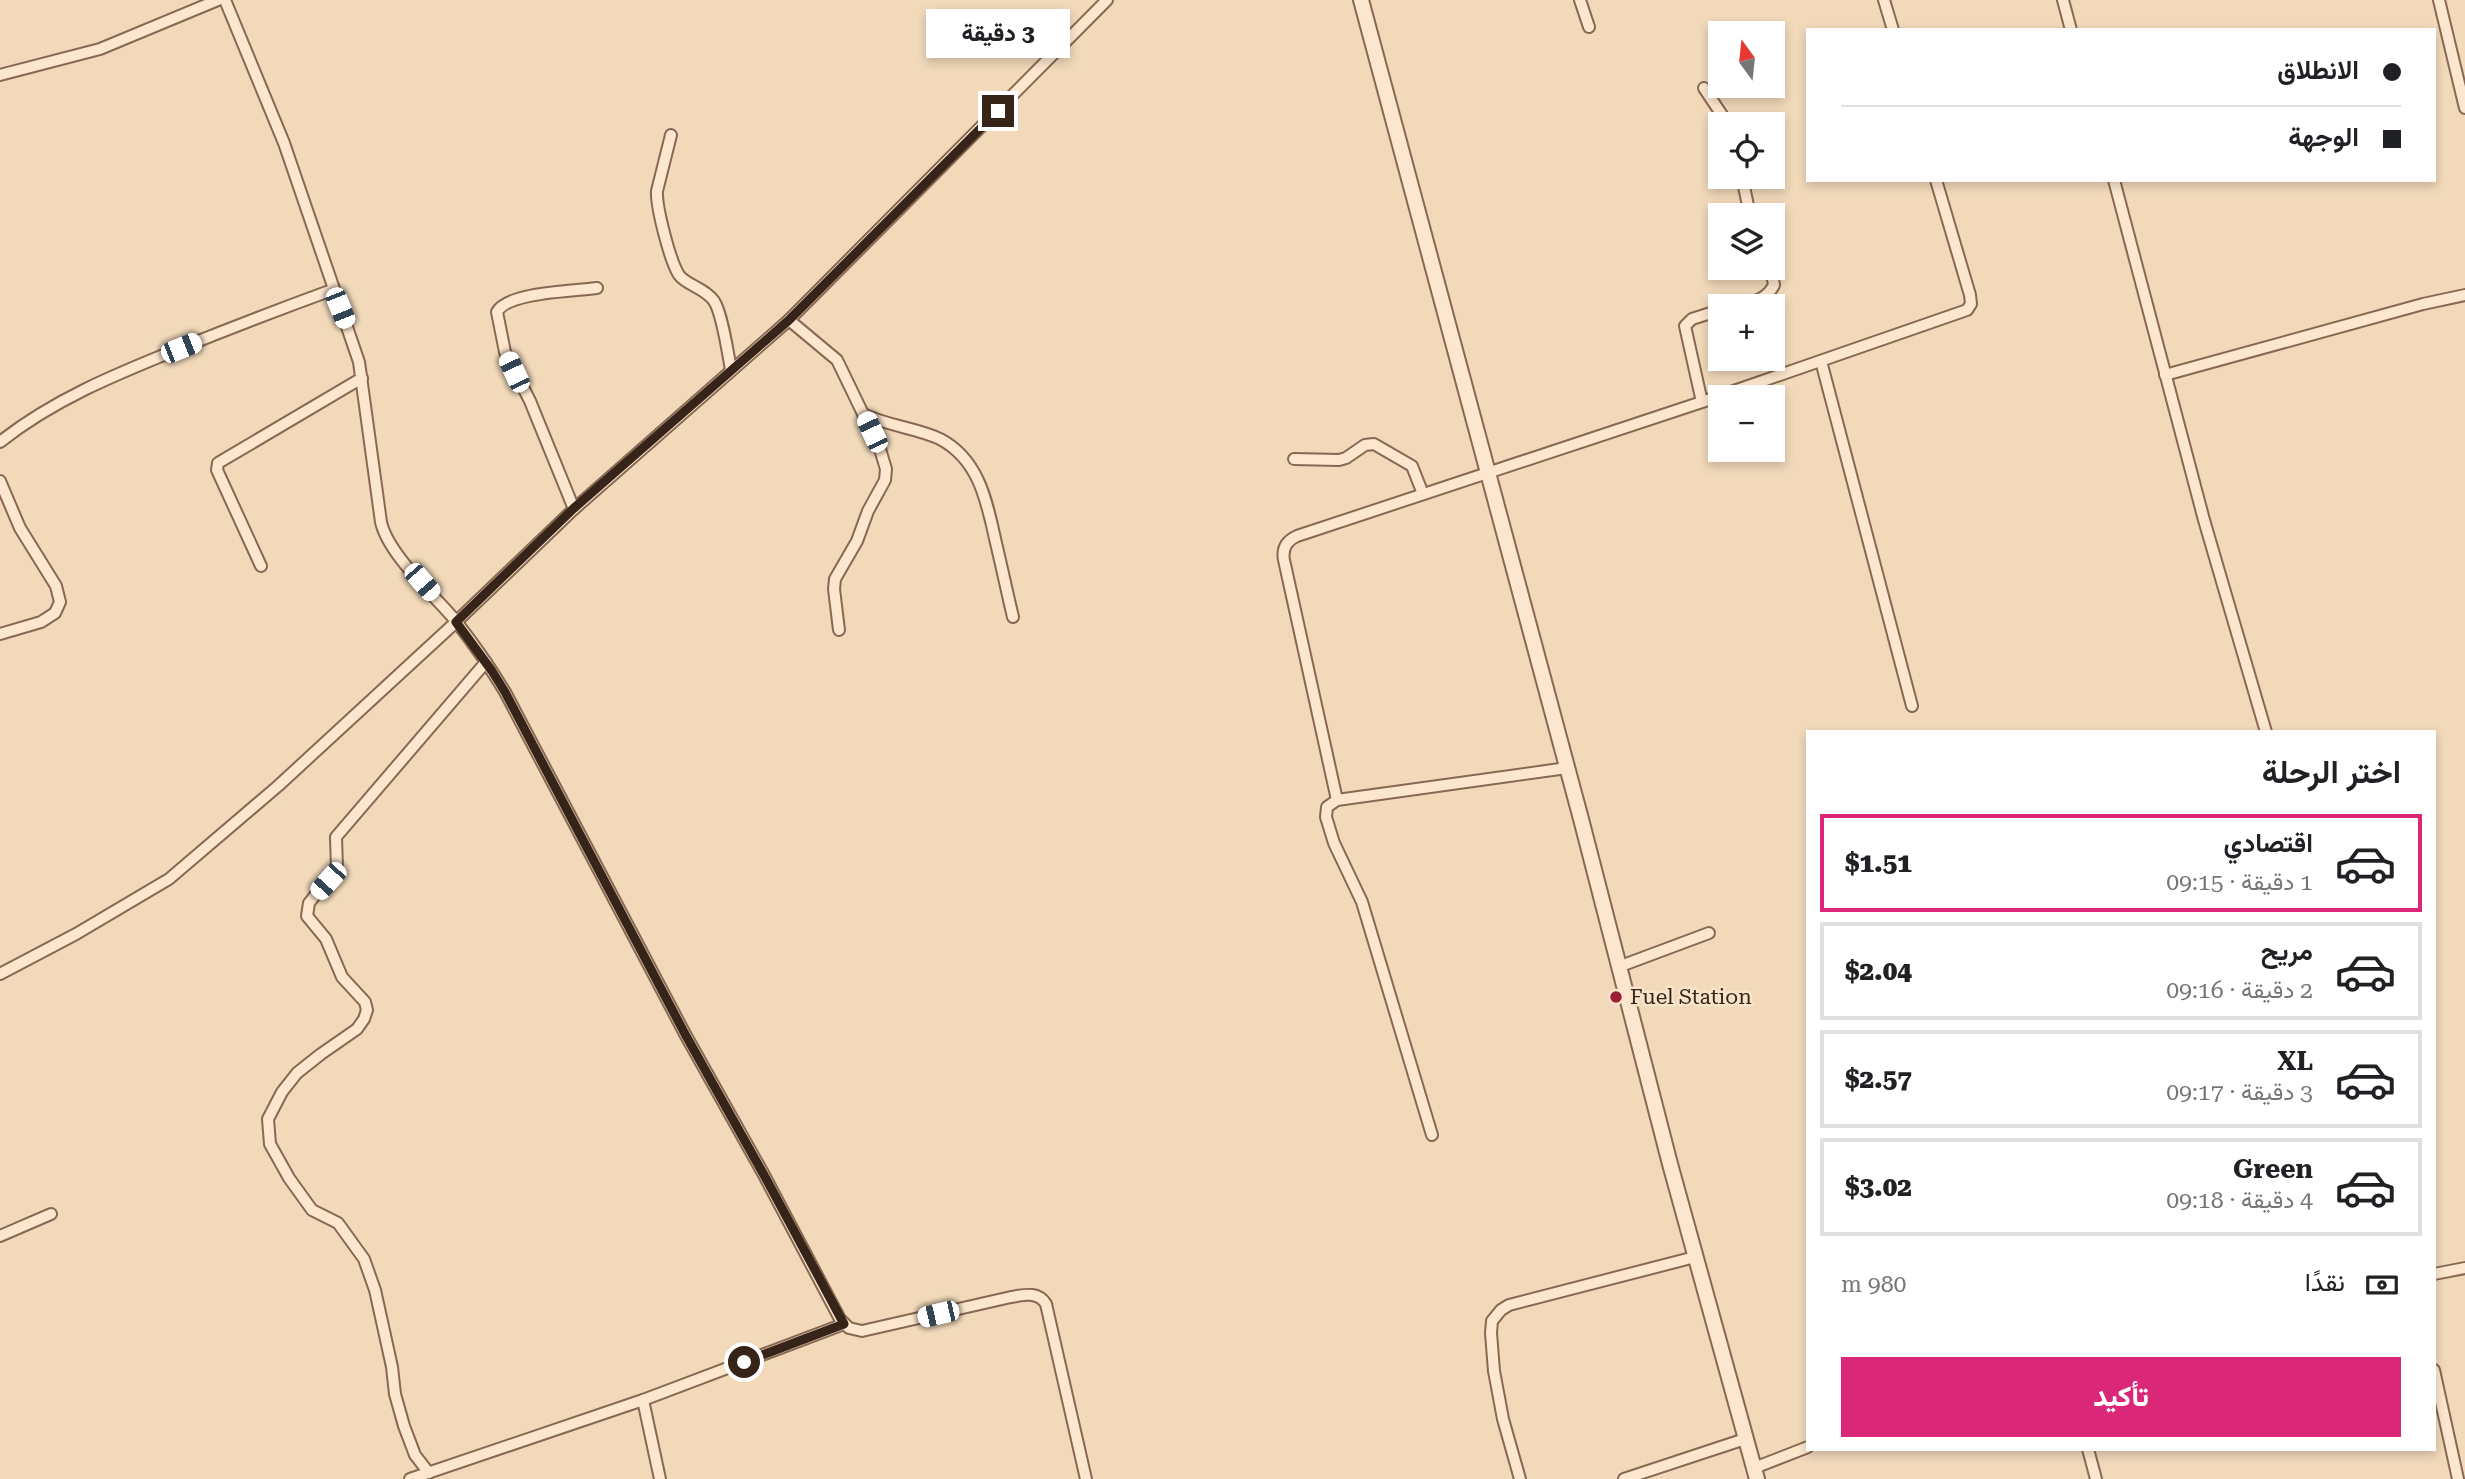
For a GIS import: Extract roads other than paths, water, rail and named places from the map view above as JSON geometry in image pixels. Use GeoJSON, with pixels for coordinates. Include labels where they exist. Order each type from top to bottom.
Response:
{"type":"FeatureCollection","features":[{"type":"Feature","properties":{"kind":"street"},"geometry":{"type":"LineString","coordinates":[[0,75],[100,49],[218,0]]}},
{"type":"Feature","properties":{"kind":"street"},"geometry":{"type":"LineString","coordinates":[[225,0],[284,143],[332,290],[347,326],[362,378],[383,532],[387,542],[456,622],[486,662],[511,704],[685,1034],[844,1324],[862,1331],[1018,1296],[1029,1294],[1041,1298],[1046,1304],[1086,1479]]}},
{"type":"Feature","properties":{"kind":"street"},"geometry":{"type":"LineString","coordinates":[[0,974],[76,934],[169,879],[278,786],[456,622],[573,509],[789,320],[1107,0]]}},
{"type":"Feature","properties":{"kind":"street"},"geometry":{"type":"LineString","coordinates":[[1361,0],[1695,1258],[1755,1474],[1806,1448]]}},
{"type":"Feature","properties":{"kind":"street"},"geometry":{"type":"LineString","coordinates":[[1580,0],[1589,27]]}},
{"type":"Feature","properties":{"kind":"street"},"geometry":{"type":"LineString","coordinates":[[1884,0],[1892,28]]}},
{"type":"Feature","properties":{"kind":"street"},"geometry":{"type":"LineString","coordinates":[[2063,0],[2070,28]]}},
{"type":"Feature","properties":{"kind":"street"},"geometry":{"type":"LineString","coordinates":[[2439,0],[2462,83],[2465,108]]}},
{"type":"Feature","properties":{"kind":"street"},"geometry":{"type":"LineString","coordinates":[[1703,88],[1720,112]]}},
{"type":"Feature","properties":{"kind":"street"},"geometry":{"type":"LineString","coordinates":[[671,135],[657,191],[664,231],[679,275],[706,292],[714,302],[732,369]]}},
{"type":"Feature","properties":{"kind":"street"},"geometry":{"type":"LineString","coordinates":[[1336,800],[1283,551],[1292,538],[1702,402],[1969,309],[1970,295],[1937,182]]}},
{"type":"Feature","properties":{"kind":"street"},"geometry":{"type":"LineString","coordinates":[[2116,182],[2204,520],[2265,730]]}},
{"type":"Feature","properties":{"kind":"street"},"geometry":{"type":"LineString","coordinates":[[573,509],[530,401],[505,352],[496,312],[503,304],[522,298],[597,288]]}},
{"type":"Feature","properties":{"kind":"street"},"geometry":{"type":"LineString","coordinates":[[0,442],[40,414],[100,381],[253,318],[332,290]]}},
{"type":"Feature","properties":{"kind":"street"},"geometry":{"type":"LineString","coordinates":[[2165,375],[2423,304],[2465,295]]}},
{"type":"Feature","properties":{"kind":"street"},"geometry":{"type":"LineString","coordinates":[[1702,402],[1685,326],[1692,318],[1708,313]]}},
{"type":"Feature","properties":{"kind":"street"},"geometry":{"type":"LineString","coordinates":[[789,320],[837,360],[885,464],[886,475],[857,541],[835,579],[839,629]]}},
{"type":"Feature","properties":{"kind":"street"},"geometry":{"type":"LineString","coordinates":[[1821,361],[1912,706]]}},
{"type":"Feature","properties":{"kind":"street"},"geometry":{"type":"LineString","coordinates":[[261,566],[217,465],[362,378]]}},
{"type":"Feature","properties":{"kind":"street"},"geometry":{"type":"LineString","coordinates":[[863,414],[941,440],[957,451],[970,465],[985,495],[1013,617]]}},
{"type":"Feature","properties":{"kind":"street"},"geometry":{"type":"LineString","coordinates":[[1294,459],[1339,460],[1365,445],[1374,444],[1412,466],[1423,494]]}},
{"type":"Feature","properties":{"kind":"street"},"geometry":{"type":"LineString","coordinates":[[0,481],[20,528],[56,586],[60,602],[55,613],[41,622],[0,634]]}},
{"type":"Feature","properties":{"kind":"street"},"geometry":{"type":"LineString","coordinates":[[429,1473],[415,1455],[404,1426],[395,1394],[392,1367],[375,1290],[364,1259],[338,1223],[312,1210],[289,1178],[270,1144],[268,1119],[282,1092],[297,1073],[357,1029],[367,1010],[365,1002],[342,977],[326,939],[307,916],[309,903],[337,868],[336,837],[486,662]]}},
{"type":"Feature","properties":{"kind":"street"},"geometry":{"type":"LineString","coordinates":[[1432,1135],[1362,902],[1329,830],[1326,810],[1329,803],[1336,800],[1567,768]]}},
{"type":"Feature","properties":{"kind":"street"},"geometry":{"type":"LineString","coordinates":[[1618,967],[1709,933]]}},
{"type":"Feature","properties":{"kind":"street"},"geometry":{"type":"LineString","coordinates":[[0,1237],[51,1214]]}},
{"type":"Feature","properties":{"kind":"street"},"geometry":{"type":"LineString","coordinates":[[1520,1479],[1503,1419],[1494,1371],[1491,1327],[1496,1315],[1509,1305],[1695,1258]]}},
{"type":"Feature","properties":{"kind":"street"},"geometry":{"type":"LineString","coordinates":[[2436,1274],[2465,1268]]}},
{"type":"Feature","properties":{"kind":"street"},"geometry":{"type":"LineString","coordinates":[[410,1479],[643,1399],[844,1324]]}},
{"type":"Feature","properties":{"kind":"street"},"geometry":{"type":"LineString","coordinates":[[2436,1379],[2458,1479]]}},
{"type":"Feature","properties":{"kind":"street"},"geometry":{"type":"LineString","coordinates":[[643,1399],[660,1479]]}},
{"type":"Feature","properties":{"kind":"street"},"geometry":{"type":"LineString","coordinates":[[1624,1479],[1745,1438]]}},
{"type":"Feature","properties":{"kind":"street"},"geometry":{"type":"LineString","coordinates":[[2089,1451],[2096,1479]]}},
{"type":"Feature","properties":{"kind":"place","name":"Fuel Station"},"geometry":{"type":"Point","coordinates":[1616,997]}}]}
